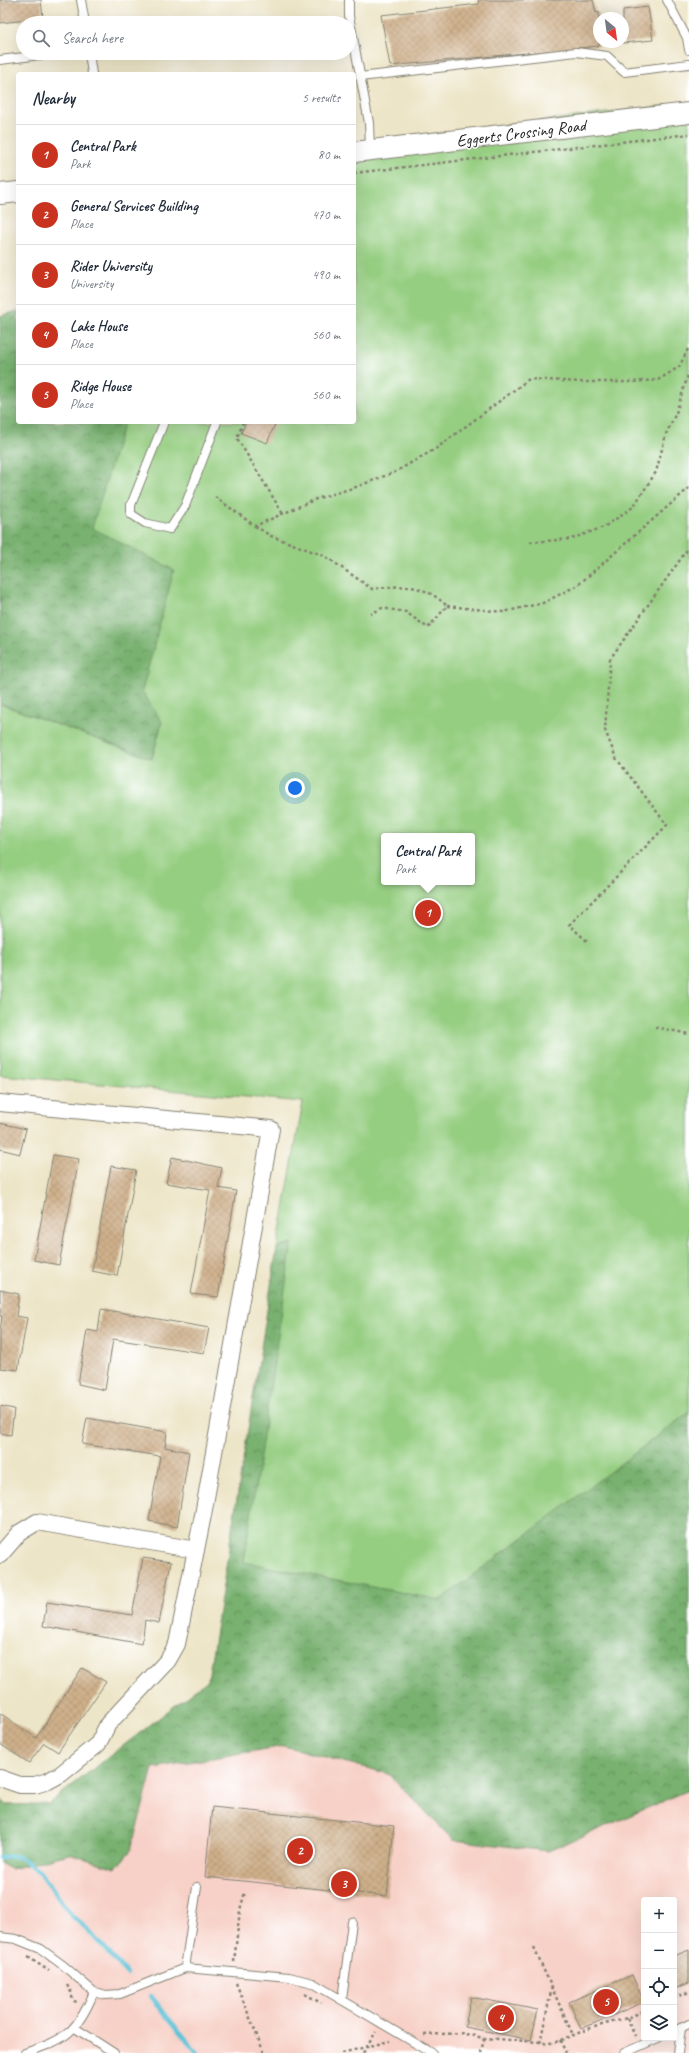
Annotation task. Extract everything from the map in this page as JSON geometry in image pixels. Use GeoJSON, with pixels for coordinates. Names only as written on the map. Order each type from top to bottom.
{"type":"FeatureCollection","features":[{"type":"Feature","properties":{"kind":"street","name":"Eggerts Crossing Road"},"geometry":{"type":"LineString","coordinates":[[362,151],[689,113]]}},
{"type":"Feature","properties":{"kind":"street"},"geometry":{"type":"LineString","coordinates":[[0,194],[16,192]]}},
{"type":"Feature","properties":{"kind":"street"},"geometry":{"type":"LineString","coordinates":[[0,1103],[271,1129],[196,1550],[177,1644],[168,1660],[108,1724],[98,1744],[62,1774],[48,1781],[35,1785],[20,1785],[0,1778]]}},
{"type":"Feature","properties":{"kind":"street"},"geometry":{"type":"LineString","coordinates":[[0,1555],[18,1533],[37,1522],[196,1550]]}},
{"type":"Feature","properties":{"kind":"lane"},"geometry":{"type":"LineString","coordinates":[[82,0],[84,16]]}},
{"type":"Feature","properties":{"kind":"lane"},"geometry":{"type":"LineString","coordinates":[[349,0],[349,16]]}},
{"type":"Feature","properties":{"kind":"lane"},"geometry":{"type":"LineString","coordinates":[[667,0],[687,38],[689,50]]}},
{"type":"Feature","properties":{"kind":"lane"},"geometry":{"type":"LineString","coordinates":[[360,77],[576,52],[607,56],[624,72],[689,64]]}},
{"type":"Feature","properties":{"kind":"lane"},"geometry":{"type":"LineString","coordinates":[[356,55],[369,124],[362,151]]}},
{"type":"Feature","properties":{"kind":"lane"},"geometry":{"type":"LineString","coordinates":[[0,60],[16,58]]}},
{"type":"Feature","properties":{"kind":"lane"},"geometry":{"type":"LineString","coordinates":[[90,60],[92,72]]}},
{"type":"Feature","properties":{"kind":"lane"},"geometry":{"type":"LineString","coordinates":[[163,424],[131,505],[130,514],[145,523],[170,529],[185,506],[216,424]]}},
{"type":"Feature","properties":{"kind":"lane"},"geometry":{"type":"LineString","coordinates":[[185,1968],[197,1887]]}},
{"type":"Feature","properties":{"kind":"lane"},"geometry":{"type":"LineString","coordinates":[[342,2000],[352,1922]]}},
{"type":"Feature","properties":{"kind":"lane"},"geometry":{"type":"LineString","coordinates":[[0,1937],[16,1939],[41,1950],[64,1966],[94,1992],[106,1995],[120,1994],[185,1968],[289,1977],[313,1983],[432,2053]]}},
{"type":"Feature","properties":{"kind":"lane"},"geometry":{"type":"LineString","coordinates":[[25,2053],[61,2038],[75,2028],[84,2016],[94,1992]]}},
{"type":"Feature","properties":{"kind":"lane"},"geometry":{"type":"LineString","coordinates":[[678,2053],[677,2029],[689,2024]]}},
{"type":"Feature","properties":{"kind":"lane"},"geometry":{"type":"LineString","coordinates":[[75,2028],[114,2053]]}},
{"type":"Feature","properties":{"kind":"lane"},"geometry":{"type":"LineString","coordinates":[[624,2053],[651,2041]]}},
{"type":"Feature","properties":{"kind":"path"},"geometry":{"type":"LineString","coordinates":[[356,173],[689,134]]}},
{"type":"Feature","properties":{"kind":"path"},"geometry":{"type":"LineString","coordinates":[[255,526],[316,499],[356,487],[395,472],[437,448],[529,379],[581,382],[629,382],[658,380],[679,367],[689,347]]}},
{"type":"Feature","properties":{"kind":"path"},"geometry":{"type":"LineString","coordinates":[[530,542],[571,539],[604,527],[633,507],[656,472],[666,434],[676,413],[689,372]]}},
{"type":"Feature","properties":{"kind":"path"},"geometry":{"type":"LineString","coordinates":[[242,424],[237,438],[283,514]]}},
{"type":"Feature","properties":{"kind":"path"},"geometry":{"type":"LineString","coordinates":[[216,497],[271,536],[325,556],[372,588],[403,585],[435,594],[448,606],[503,612],[543,603],[578,585],[689,488]]}},
{"type":"Feature","properties":{"kind":"path"},"geometry":{"type":"LineString","coordinates":[[587,941],[569,925],[667,825],[616,758],[605,730],[610,659],[689,547]]}},
{"type":"Feature","properties":{"kind":"path"},"geometry":{"type":"LineString","coordinates":[[371,614],[382,608],[406,612],[428,628],[448,606]]}},
{"type":"Feature","properties":{"kind":"path"},"geometry":{"type":"LineString","coordinates":[[655,1027],[689,1034]]}},
{"type":"Feature","properties":{"kind":"path"},"geometry":{"type":"LineString","coordinates":[[234,1962],[240,1910],[245,1892]]}},
{"type":"Feature","properties":{"kind":"path"},"geometry":{"type":"LineString","coordinates":[[534,1948],[573,2035]]}},
{"type":"Feature","properties":{"kind":"path"},"geometry":{"type":"LineString","coordinates":[[25,1956],[51,1972]]}},
{"type":"Feature","properties":{"kind":"path"},"geometry":{"type":"LineString","coordinates":[[61,1980],[71,1992],[73,2001],[89,2004]]}},
{"type":"Feature","properties":{"kind":"path"},"geometry":{"type":"LineString","coordinates":[[243,1981],[235,1980],[264,2053]]}},
{"type":"Feature","properties":{"kind":"path"},"geometry":{"type":"LineString","coordinates":[[540,2043],[552,1987]]}},
{"type":"Feature","properties":{"kind":"path"},"geometry":{"type":"LineString","coordinates":[[300,1992],[328,2006]]}},
{"type":"Feature","properties":{"kind":"path"},"geometry":{"type":"LineString","coordinates":[[677,1997],[689,1992]]}},
{"type":"Feature","properties":{"kind":"path"},"geometry":{"type":"LineString","coordinates":[[420,2035],[460,2034],[484,2038],[553,2043],[641,2012]]}},
{"type":"Feature","properties":{"kind":"path"},"geometry":{"type":"LineString","coordinates":[[627,2018],[639,2046]]}},
{"type":"Feature","properties":{"kind":"path"},"geometry":{"type":"LineString","coordinates":[[363,2053],[382,2023]]}},
{"type":"Feature","properties":{"kind":"path"},"geometry":{"type":"LineString","coordinates":[[368,2030],[380,2036]]}},
{"type":"Feature","properties":{"kind":"path"},"geometry":{"type":"LineString","coordinates":[[481,2053],[484,2038]]}},
{"type":"Feature","properties":{"kind":"path"},"geometry":{"type":"LineString","coordinates":[[342,2053],[390,2042],[385,2039]]}},
{"type":"Feature","properties":{"kind":"path"},"geometry":{"type":"LineString","coordinates":[[560,2040],[566,2053]]}},
{"type":"Feature","properties":{"kind":"shaded area"},"geometry":{"type":"Polygon","coordinates":[[[284,1746],[389,1774],[453,1840],[548,1851],[689,1790],[689,2053],[0,2053],[0,1863],[11,1869],[69,1854],[116,1868],[131,1850],[153,1768],[284,1746]]]}},
{"type":"Feature","properties":{"kind":"green space"},"geometry":{"type":"Polygon","coordinates":[[[689,103],[689,1412],[440,1600],[244,1562],[292,1243],[277,1248],[303,1102],[0,1075],[0,704],[152,759],[162,722],[142,691],[174,570],[92,528],[123,424],[356,424],[356,144],[689,103]]]}},
{"type":"Feature","properties":{"kind":"green space"},"geometry":{"type":"Polygon","coordinates":[[[16,312],[16,424],[140,424],[203,565],[152,759],[0,704],[0,316],[16,312]]]}},
{"type":"Feature","properties":{"kind":"green space"},"geometry":{"type":"Polygon","coordinates":[[[689,1053],[689,1790],[548,1851],[453,1840],[389,1774],[284,1746],[153,1768],[131,1850],[116,1868],[69,1854],[11,1869],[0,1863],[0,1798],[7,1805],[48,1804],[208,1680],[277,1248],[394,1204],[689,1053]]]}},
{"type":"Feature","properties":{"kind":"building"},"geometry":{"type":"Polygon","coordinates":[[[0,0],[41,0],[43,16],[16,16],[16,21],[0,23],[0,0]]]}},
{"type":"Feature","properties":{"kind":"building"},"geometry":{"type":"Polygon","coordinates":[[[478,0],[593,0],[596,12],[593,12],[593,47],[390,66],[381,15],[479,4],[478,0]]]}},
{"type":"Feature","properties":{"kind":"building"},"geometry":{"type":"Polygon","coordinates":[[[648,7],[653,40],[629,42],[629,12],[623,12],[623,10],[648,7]]]}},
{"type":"Feature","properties":{"kind":"building"},"geometry":{"type":"Polygon","coordinates":[[[245,424],[275,424],[267,443],[241,433],[245,424]]]}},
{"type":"Feature","properties":{"kind":"building"},"geometry":{"type":"Polygon","coordinates":[[[0,1123],[26,1129],[20,1154],[0,1149],[0,1123]]]}},
{"type":"Feature","properties":{"kind":"building"},"geometry":{"type":"Polygon","coordinates":[[[53,1155],[79,1159],[59,1265],[34,1260],[53,1155]]]}},
{"type":"Feature","properties":{"kind":"building"},"geometry":{"type":"Polygon","coordinates":[[[172,1157],[222,1168],[218,1188],[236,1191],[218,1297],[191,1294],[210,1190],[166,1183],[172,1157]]]}},
{"type":"Feature","properties":{"kind":"building"},"geometry":{"type":"Polygon","coordinates":[[[111,1166],[136,1170],[117,1276],[92,1271],[111,1166]]]}},
{"type":"Feature","properties":{"kind":"building"},"geometry":{"type":"Polygon","coordinates":[[[0,1290],[19,1294],[16,1316],[27,1318],[18,1370],[0,1368],[0,1331],[2,1316],[0,1316],[0,1290]]]}},
{"type":"Feature","properties":{"kind":"building"},"geometry":{"type":"Polygon","coordinates":[[[101,1309],[209,1328],[204,1353],[113,1339],[105,1390],[78,1384],[87,1330],[98,1332],[101,1309]]]}},
{"type":"Feature","properties":{"kind":"building"},"geometry":{"type":"Polygon","coordinates":[[[0,1406],[14,1409],[11,1435],[0,1433],[0,1406]]]}},
{"type":"Feature","properties":{"kind":"building"},"geometry":{"type":"Polygon","coordinates":[[[87,1418],[167,1432],[165,1447],[189,1452],[177,1527],[149,1521],[160,1456],[82,1444],[87,1418]]]}},
{"type":"Feature","properties":{"kind":"building"},"geometry":{"type":"Polygon","coordinates":[[[143,1558],[171,1562],[159,1623],[145,1620],[142,1644],[43,1626],[47,1602],[132,1615],[143,1558]]]}},
{"type":"Feature","properties":{"kind":"building"},"geometry":{"type":"Polygon","coordinates":[[[82,1668],[106,1682],[58,1752],[44,1743],[29,1763],[0,1744],[0,1713],[36,1738],[82,1668]]]}},
{"type":"Feature","properties":{"kind":"building"},"geometry":{"type":"Polygon","coordinates":[[[212,1807],[394,1826],[387,1896],[205,1877],[212,1807]]]}},
{"type":"Feature","properties":{"kind":"building"},"geometry":{"type":"Polygon","coordinates":[[[689,1950],[689,1983],[677,1988],[677,1969],[677,1955],[689,1950]]]}},
{"type":"Feature","properties":{"kind":"building"},"geometry":{"type":"Polygon","coordinates":[[[632,1975],[641,1995],[641,2003],[581,2029],[569,2002],[632,1975]]]}},
{"type":"Feature","properties":{"kind":"building"},"geometry":{"type":"Polygon","coordinates":[[[471,1997],[538,2010],[531,2040],[465,2027],[471,1997]]]}},
{"type":"Feature","properties":{"kind":"waterway"},"geometry":{"type":"LineString","coordinates":[[0,1857],[18,1856],[39,1871],[73,1917],[86,1928],[127,1974]]}},
{"type":"Feature","properties":{"kind":"waterway"},"geometry":{"type":"LineString","coordinates":[[151,1996],[198,2053]]}},
{"type":"Feature","properties":{"kind":"place","name":"Central Park"},"geometry":{"type":"Point","coordinates":[428,913]}},
{"type":"Feature","properties":{"kind":"place","name":"General Services Building"},"geometry":{"type":"Point","coordinates":[300,1851]}},
{"type":"Feature","properties":{"kind":"place","name":"Rider University"},"geometry":{"type":"Point","coordinates":[344,1884]}},
{"type":"Feature","properties":{"kind":"place","name":"Ridge House"},"geometry":{"type":"Point","coordinates":[606,2002]}},
{"type":"Feature","properties":{"kind":"place","name":"Lake House"},"geometry":{"type":"Point","coordinates":[501,2018]}}]}
